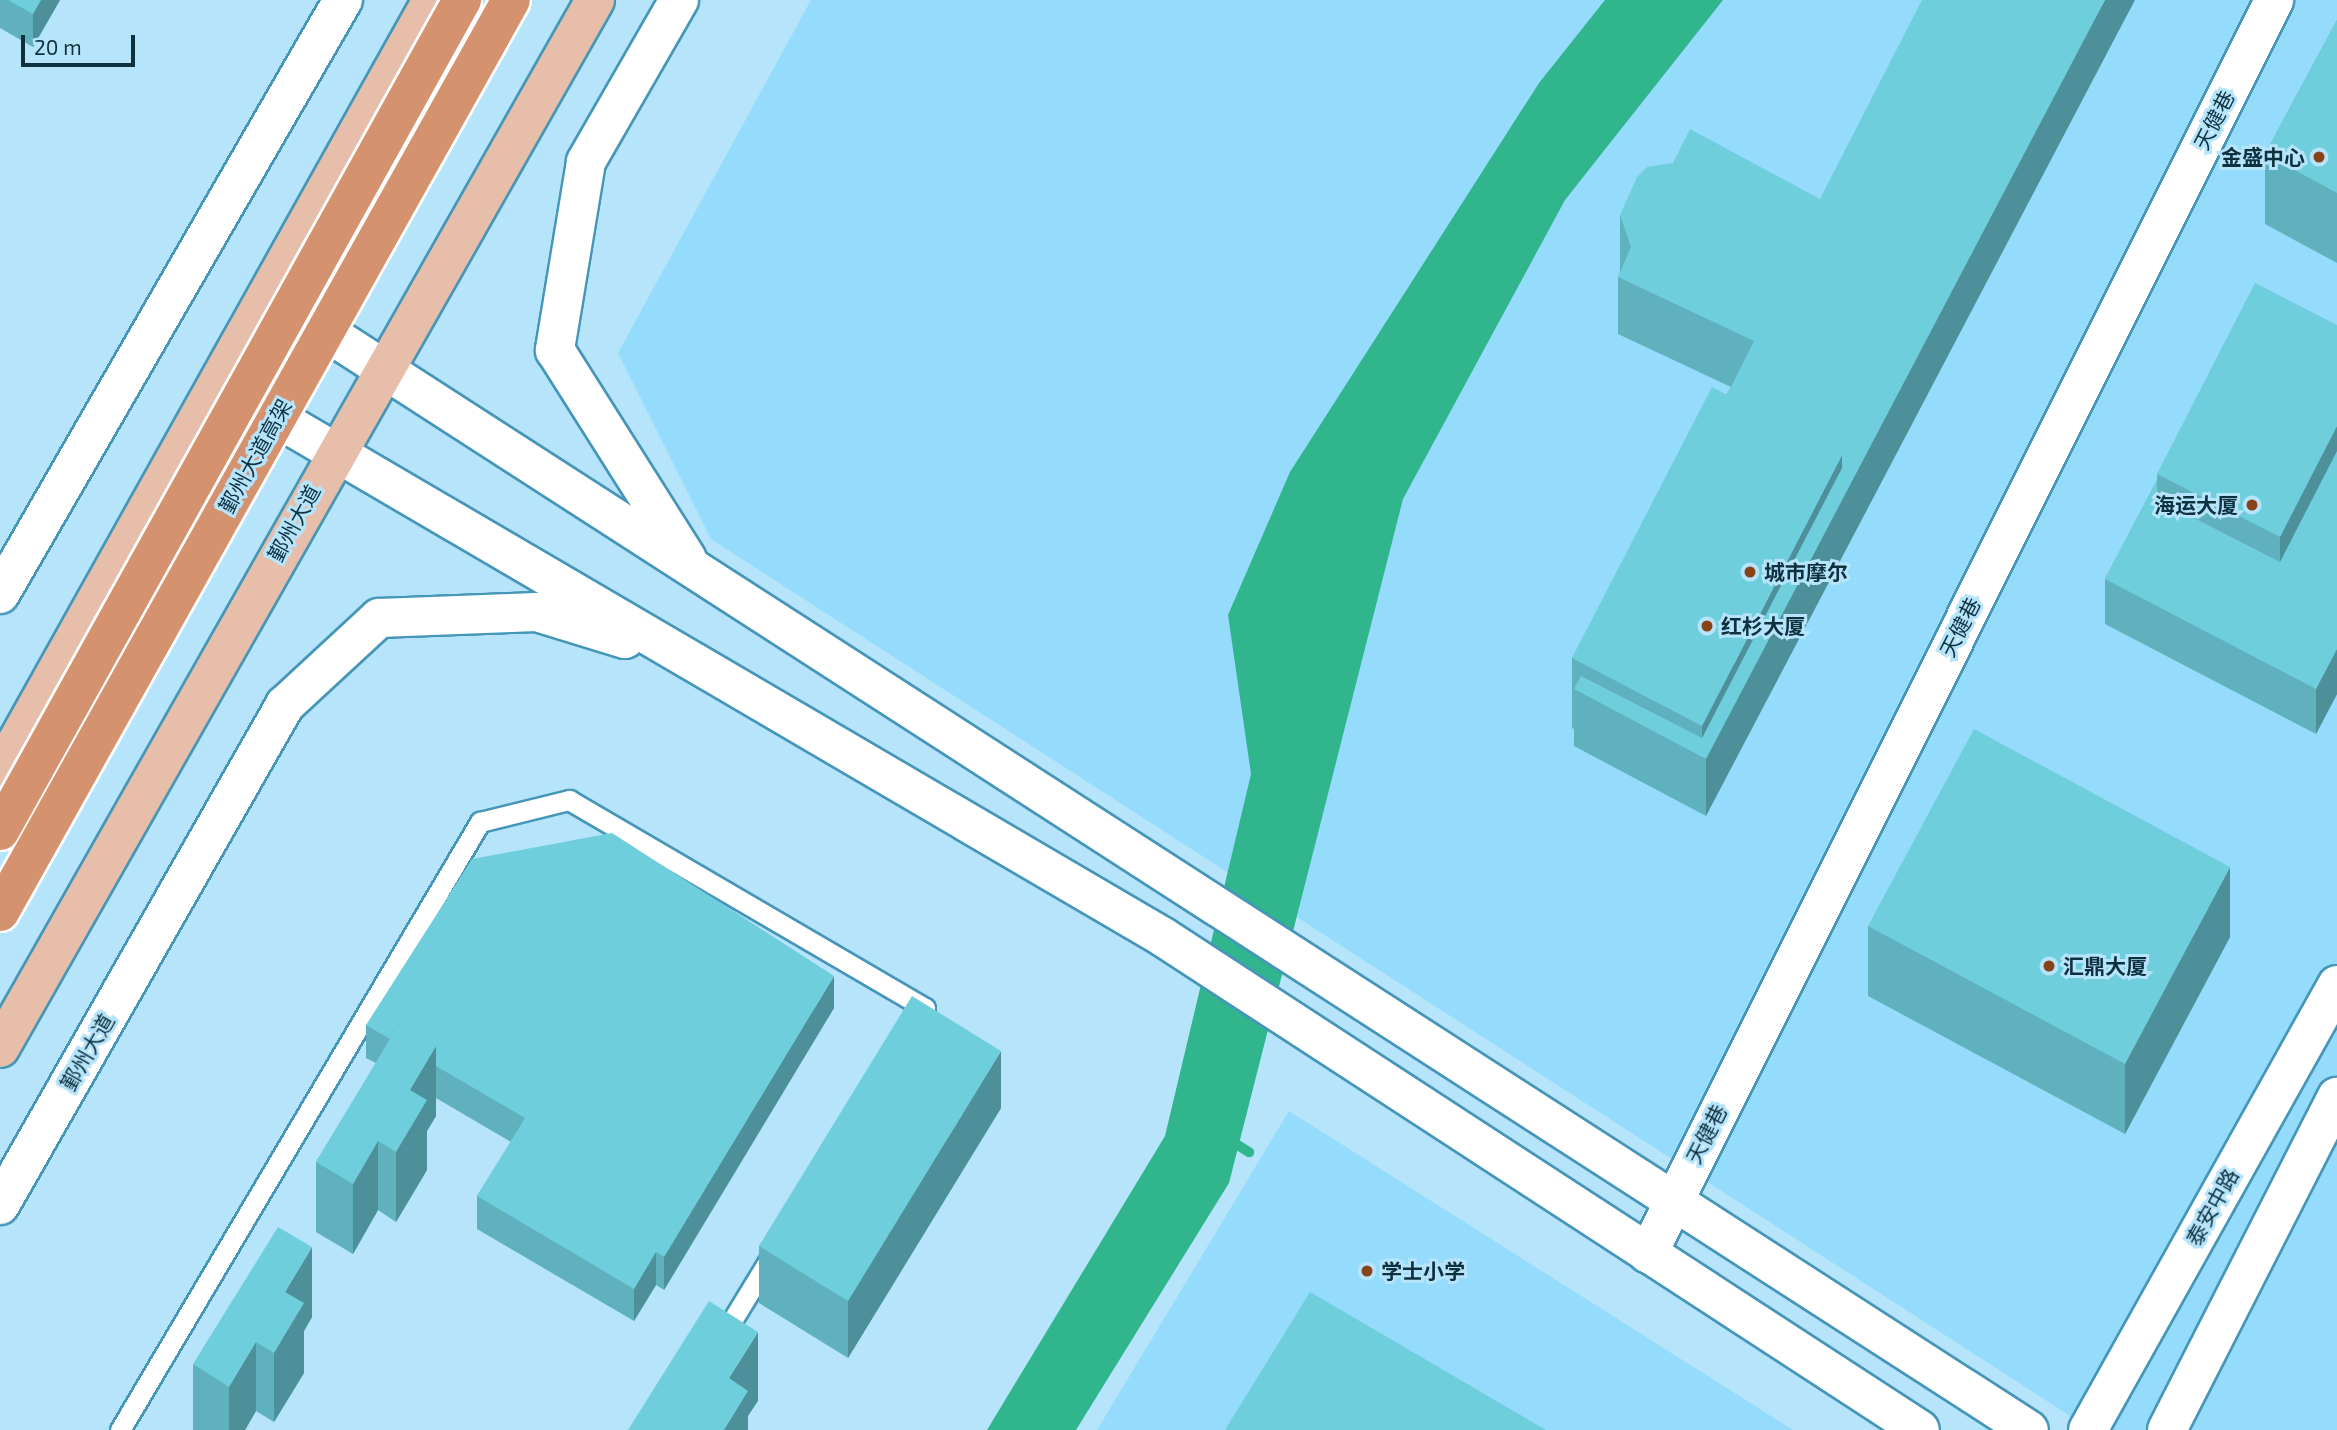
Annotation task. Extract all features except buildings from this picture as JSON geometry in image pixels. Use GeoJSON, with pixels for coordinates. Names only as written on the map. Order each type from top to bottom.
{"type":"FeatureCollection","features":[{"type":"Feature","properties":{"kind":"highway","name":"鄞州大道高架"},"geometry":{"type":"LineString","coordinates":[[0,831],[462,0]]}},
{"type":"Feature","properties":{"kind":"highway","name":"鄞州大道高架"},"geometry":{"type":"LineString","coordinates":[[0,912],[511,0]]}},
{"type":"Feature","properties":{"kind":"main road"},"geometry":{"type":"LineString","coordinates":[[0,594],[343,0]]}},
{"type":"Feature","properties":{"kind":"main road"},"geometry":{"type":"LineString","coordinates":[[0,772],[432,0]]}},
{"type":"Feature","properties":{"kind":"main road","name":"鄞州大道"},"geometry":{"type":"LineString","coordinates":[[0,1048],[334,452],[594,0]]}},
{"type":"Feature","properties":{"kind":"main road"},"geometry":{"type":"LineString","coordinates":[[679,0],[586,162],[555,351],[694,569]]}},
{"type":"Feature","properties":{"kind":"main road","name":"天健巷"},"geometry":{"type":"LineString","coordinates":[[1648,1254],[2274,0]]}},
{"type":"Feature","properties":{"kind":"main road"},"geometry":{"type":"LineString","coordinates":[[269,295],[2029,1430]]}},
{"type":"Feature","properties":{"kind":"main road"},"geometry":{"type":"LineString","coordinates":[[219,384],[1163,937],[1302,1031],[1920,1430]]}},
{"type":"Feature","properties":{"kind":"main road","name":"鄞州大道"},"geometry":{"type":"LineString","coordinates":[[0,1205],[285,705],[379,618],[537,612],[691,660]]}},
{"type":"Feature","properties":{"kind":"main road","name":"泰安中路"},"geometry":{"type":"LineString","coordinates":[[2088,1430],[2337,985]]}},
{"type":"Feature","properties":{"kind":"main road"},"geometry":{"type":"LineString","coordinates":[[2166,1430],[2337,1097]]}},
{"type":"Feature","properties":{"kind":"lane"},"geometry":{"type":"LineString","coordinates":[[120,1430],[480,822],[569,800],[925,1008],[910,1032]]}},
{"type":"Feature","properties":{"kind":"lane"},"geometry":{"type":"LineString","coordinates":[[707,1360],[787,1231]]}},
{"type":"Feature","properties":{"kind":"shaded area"},"geometry":{"type":"Polygon","coordinates":[[[811,0],[2337,0],[2337,1430],[2092,1430],[711,539],[618,353],[811,0]]]}},
{"type":"Feature","properties":{"kind":"shaded area"},"geometry":{"type":"Polygon","coordinates":[[[1605,0],[1723,0],[1565,200],[1403,499],[1229,1183],[1076,1430],[987,1430],[1165,1136],[1251,774],[1228,615],[1290,472],[1539,83],[1605,0]]]}},
{"type":"Feature","properties":{"kind":"shaded area","name":"学士小学"},"geometry":{"type":"Polygon","coordinates":[[[1289,1111],[1793,1430],[1097,1430],[1289,1111]]]}},
{"type":"Feature","properties":{"kind":"waterway"},"geometry":{"type":"LineString","coordinates":[[1228,1139],[1249,1152]]}},
{"type":"Feature","properties":{"kind":"place","name":"金盛中心"},"geometry":{"type":"Point","coordinates":[2319,157]}},
{"type":"Feature","properties":{"kind":"place","name":"海运大厦"},"geometry":{"type":"Point","coordinates":[2252,505]}},
{"type":"Feature","properties":{"kind":"place","name":"城市摩尔"},"geometry":{"type":"Point","coordinates":[1750,572]}},
{"type":"Feature","properties":{"kind":"place","name":"红杉大厦"},"geometry":{"type":"Point","coordinates":[1707,626]}},
{"type":"Feature","properties":{"kind":"place","name":"汇鼎大厦"},"geometry":{"type":"Point","coordinates":[2049,966]}},
{"type":"Feature","properties":{"kind":"place","name":"学士小学"},"geometry":{"type":"Point","coordinates":[1367,1271]}}]}
